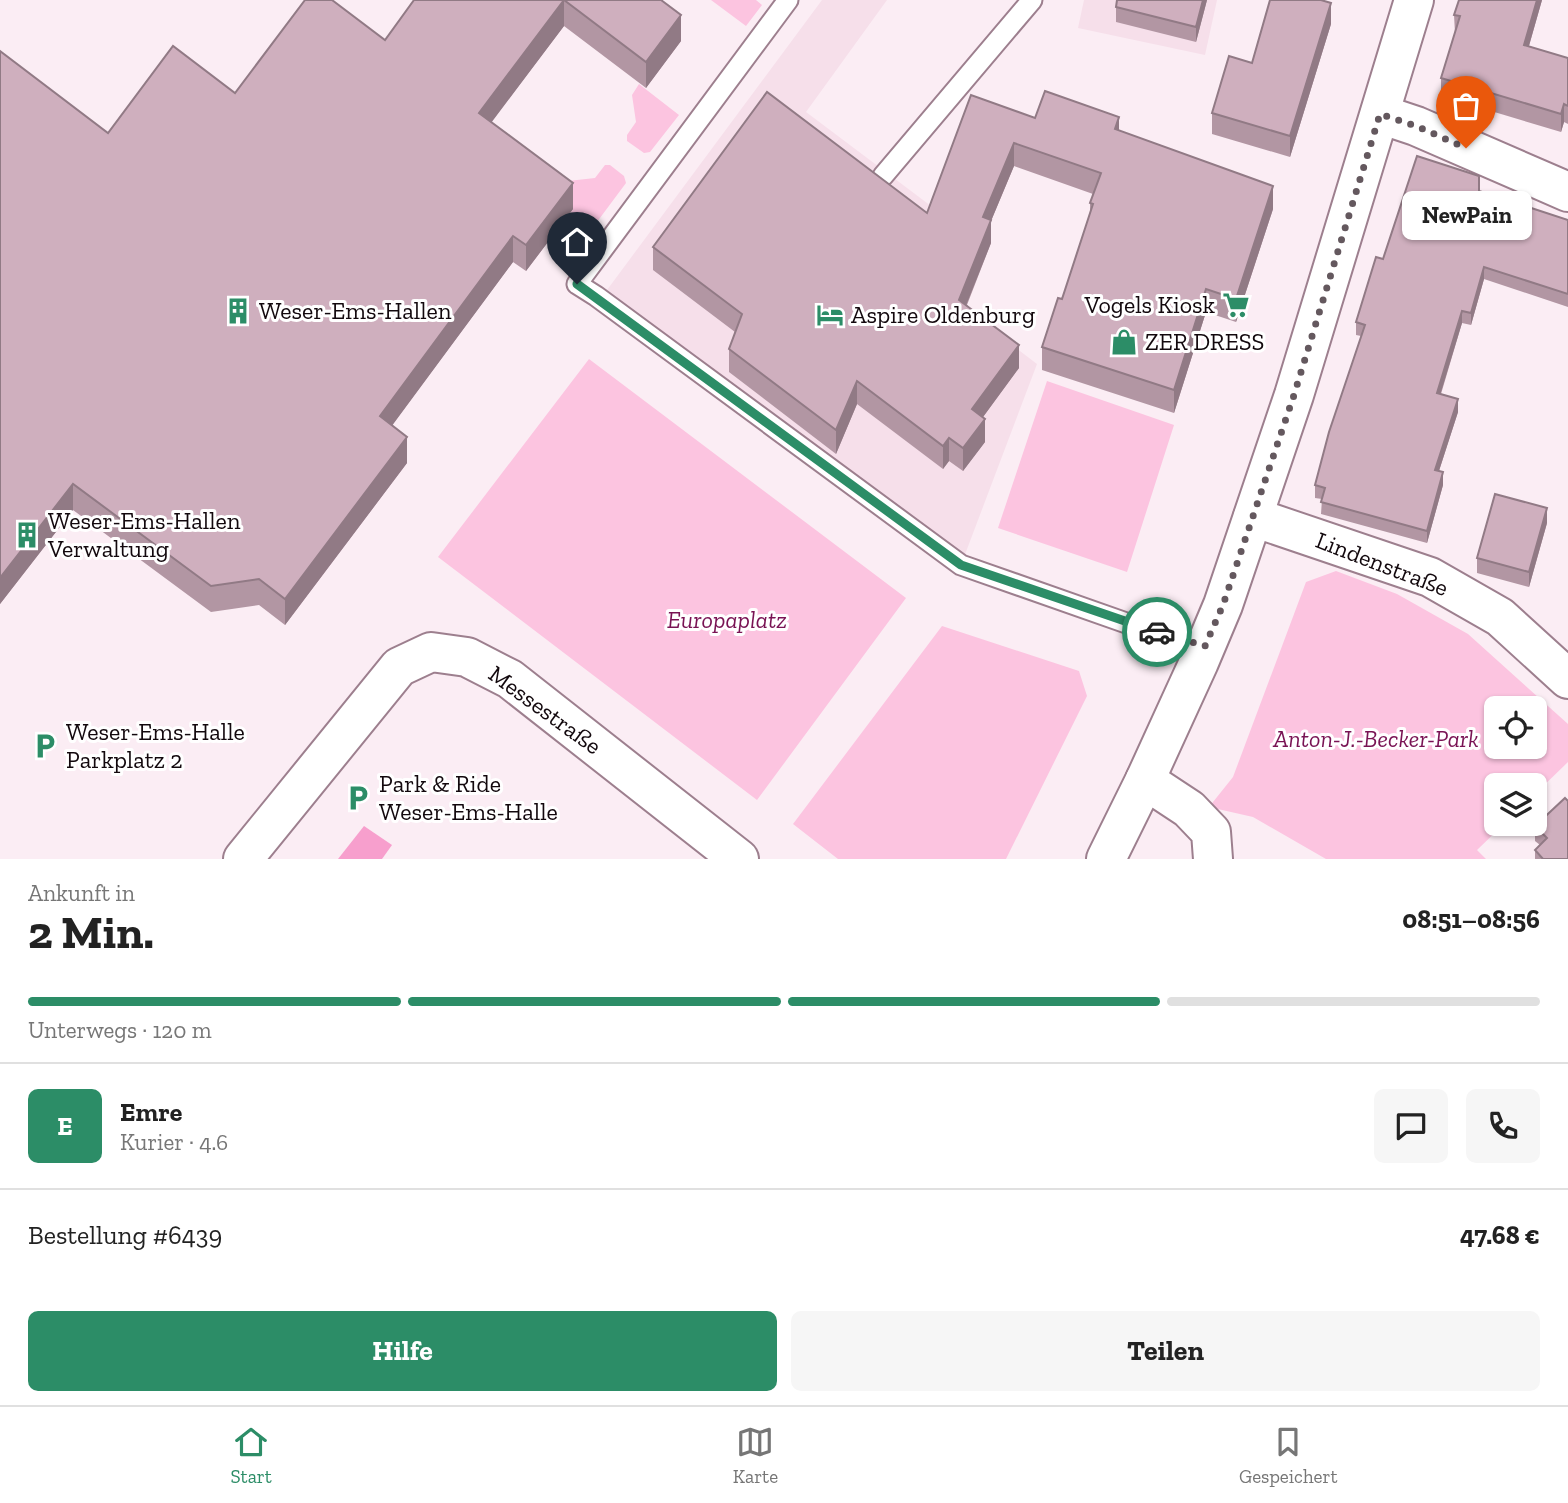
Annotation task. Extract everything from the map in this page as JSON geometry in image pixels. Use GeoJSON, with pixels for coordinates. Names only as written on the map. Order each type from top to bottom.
{"type":"FeatureCollection","features":[{"type":"Feature","properties":{"kind":"street"},"geometry":{"type":"LineString","coordinates":[[1106,859],[1145,780],[1223,605],[1294,395],[1414,0]]}},
{"type":"Feature","properties":{"kind":"street"},"geometry":{"type":"LineString","coordinates":[[1380,114],[1416,126],[1568,192]]}},
{"type":"Feature","properties":{"kind":"street","name":"Lindenstraße"},"geometry":{"type":"LineString","coordinates":[[1253,517],[1430,577],[1500,617],[1568,679]]}},
{"type":"Feature","properties":{"kind":"street","name":"Messestraße"},"geometry":{"type":"LineString","coordinates":[[243,859],[399,667],[431,652],[467,657],[510,679],[739,859]]}},
{"type":"Feature","properties":{"kind":"street"},"geometry":{"type":"LineString","coordinates":[[1145,780],[1189,809],[1211,832],[1213,859]]}},
{"type":"Feature","properties":{"kind":"lane"},"geometry":{"type":"LineString","coordinates":[[788,0],[577,284],[961,565],[1132,625],[1205,646]]}},
{"type":"Feature","properties":{"kind":"lane"},"geometry":{"type":"LineString","coordinates":[[883,176],[1032,0]]}},
{"type":"Feature","properties":{"kind":"shaded area","name":"Aspire Oldenburg"},"geometry":{"type":"Polygon","coordinates":[[[822,0],[887,0],[806,112],[931,206],[925,279],[1037,364],[961,565],[607,290],[822,0]]]}},
{"type":"Feature","properties":{"kind":"shaded area"},"geometry":{"type":"Polygon","coordinates":[[[1084,0],[1217,0],[1205,55],[1078,28],[1084,0]]]}},
{"type":"Feature","properties":{"kind":"shaded area"},"geometry":{"type":"Polygon","coordinates":[[[364,826],[392,845],[382,859],[338,859],[364,826]]]}},
{"type":"Feature","properties":{"kind":"green space"},"geometry":{"type":"Polygon","coordinates":[[[711,0],[756,0],[762,5],[746,26],[711,0]]]}},
{"type":"Feature","properties":{"kind":"green space"},"geometry":{"type":"Polygon","coordinates":[[[639,84],[679,115],[650,152],[644,153],[627,141],[627,135],[636,122],[632,95],[639,84]]]}},
{"type":"Feature","properties":{"kind":"green space"},"geometry":{"type":"Polygon","coordinates":[[[605,165],[610,165],[624,176],[626,183],[591,230],[569,215],[573,209],[568,181],[595,178],[605,165]]]}},
{"type":"Feature","properties":{"kind":"green space","name":"Europaplatz"},"geometry":{"type":"Polygon","coordinates":[[[589,359],[906,598],[757,800],[438,557],[589,359]]]}},
{"type":"Feature","properties":{"kind":"green space"},"geometry":{"type":"Polygon","coordinates":[[[1047,381],[1174,425],[1127,572],[998,528],[1047,381]]]}},
{"type":"Feature","properties":{"kind":"green space","name":"Anton-J.-Becker-Park"},"geometry":{"type":"Polygon","coordinates":[[[1336,571],[1397,594],[1468,634],[1537,696],[1484,696],[1484,759],[1547,759],[1547,705],[1568,724],[1568,762],[1547,782],[1547,773],[1484,773],[1484,836],[1492,836],[1477,850],[1486,859],[1326,859],[1253,817],[1209,807],[1233,777],[1306,582],[1336,571]]]}},
{"type":"Feature","properties":{"kind":"green space"},"geometry":{"type":"Polygon","coordinates":[[[942,626],[1079,671],[1087,696],[1006,859],[838,859],[793,824],[942,626]]]}},
{"type":"Feature","properties":{"kind":"building","name":"Weser-Ems-Hallen"},"geometry":{"type":"Polygon","coordinates":[[[305,0],[332,0],[385,40],[414,0],[564,0],[479,113],[573,183],[526,245],[513,236],[380,416],[407,437],[285,599],[259,579],[211,586],[73,484],[0,578],[0,51],[108,133],[173,46],[235,93],[305,0]]]}},
{"type":"Feature","properties":{"kind":"building"},"geometry":{"type":"Polygon","coordinates":[[[564,0],[661,0],[681,15],[646,62],[564,0]]]}},
{"type":"Feature","properties":{"kind":"building"},"geometry":{"type":"Polygon","coordinates":[[[1117,0],[1203,0],[1196,27],[1116,7],[1117,0]]]}},
{"type":"Feature","properties":{"kind":"building"},"geometry":{"type":"Polygon","coordinates":[[[1270,0],[1321,0],[1331,3],[1290,136],[1212,113],[1229,56],[1252,63],[1270,0]]]}},
{"type":"Feature","properties":{"kind":"building"},"geometry":{"type":"Polygon","coordinates":[[[1459,0],[1537,0],[1524,45],[1568,58],[1568,106],[1564,104],[1561,114],[1441,78],[1460,16],[1454,15],[1459,0]]]}},
{"type":"Feature","properties":{"kind":"building"},"geometry":{"type":"Polygon","coordinates":[[[1045,91],[1119,117],[1115,129],[1273,186],[1236,299],[1206,289],[1174,390],[1042,347],[1058,298],[1062,299],[1101,173],[1014,143],[983,217],[991,220],[959,300],[1019,345],[972,409],[985,419],[963,448],[949,438],[943,446],[857,381],[836,430],[729,349],[742,314],[653,247],[767,92],[927,213],[971,95],[1035,118],[1045,91]]]}},
{"type":"Feature","properties":{"kind":"building"},"geometry":{"type":"Polygon","coordinates":[[[1417,156],[1479,176],[1479,191],[1568,220],[1568,294],[1484,267],[1471,313],[1462,311],[1437,393],[1458,399],[1435,470],[1443,472],[1427,531],[1321,502],[1325,488],[1315,485],[1329,432],[1365,325],[1356,322],[1376,257],[1383,259],[1417,156]]]}},
{"type":"Feature","properties":{"kind":"building"},"geometry":{"type":"Polygon","coordinates":[[[1495,494],[1547,508],[1529,572],[1477,558],[1495,494]]]}},
{"type":"Feature","properties":{"kind":"building"},"geometry":{"type":"Polygon","coordinates":[[[1565,798],[1568,801],[1568,859],[1543,859],[1535,850],[1547,838],[1547,815],[1565,798]]]}},
{"type":"Feature","properties":{"kind":"way so far"},"geometry":{"type":"LineString","coordinates":[[1157,632],[1205,646],[1223,605],[1294,395],[1380,114],[1466,148]]}},
{"type":"Feature","properties":{"kind":"place","name":"NewPain"},"geometry":{"type":"Point","coordinates":[1466,148]}},
{"type":"Feature","properties":{"kind":"place","name":"Vogels Kiosk"},"geometry":{"type":"Point","coordinates":[1236,305]}},
{"type":"Feature","properties":{"kind":"place","name":"Weser-Ems-Hallen"},"geometry":{"type":"Point","coordinates":[238,311]}},
{"type":"Feature","properties":{"kind":"place","name":"Aspire Oldenburg"},"geometry":{"type":"Point","coordinates":[830,315]}},
{"type":"Feature","properties":{"kind":"place","name":"ZER DRESS"},"geometry":{"type":"Point","coordinates":[1124,342]}},
{"type":"Feature","properties":{"kind":"place","name":"Weser-Ems-Hallen Verwaltung"},"geometry":{"type":"Point","coordinates":[27,535]}},
{"type":"Feature","properties":{"kind":"place","name":"Weser-Ems-Halle Parkplatz 2"},"geometry":{"type":"Point","coordinates":[45,746]}},
{"type":"Feature","properties":{"kind":"place","name":"Park & Ride Weser-Ems-Halle"},"geometry":{"type":"Point","coordinates":[358,798]}},
{"type":"Feature","properties":{"kind":"route"},"geometry":{"type":"LineString","coordinates":[[577,284],[961,565],[1157,632]]}}]}
